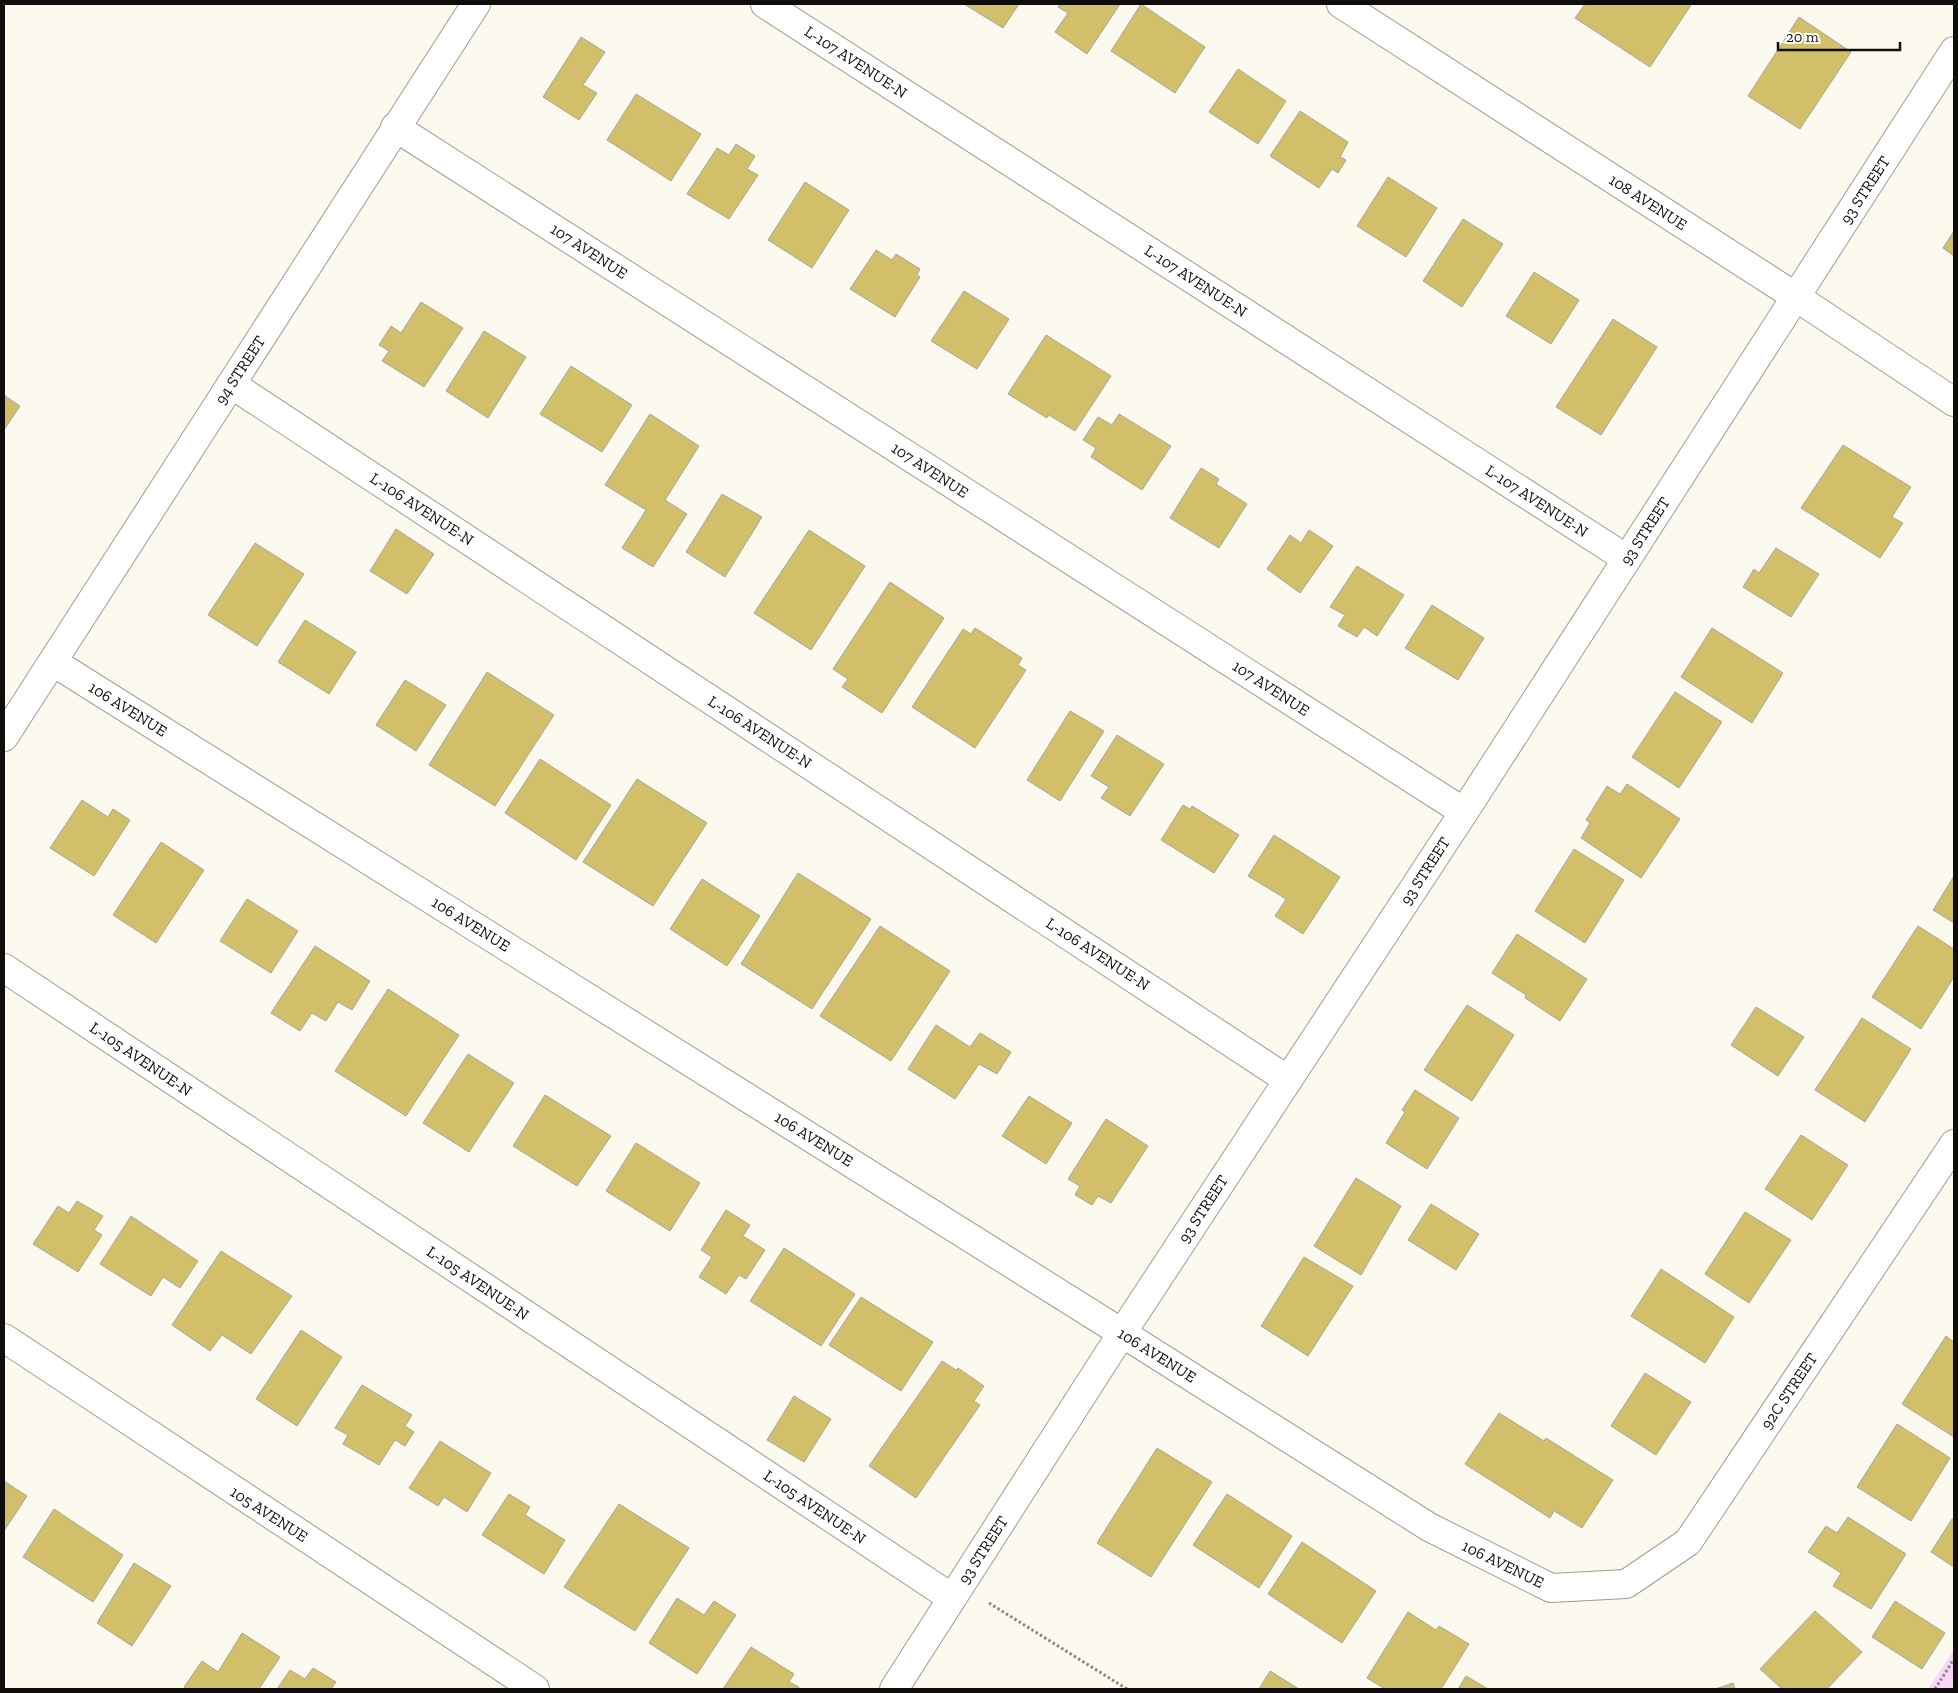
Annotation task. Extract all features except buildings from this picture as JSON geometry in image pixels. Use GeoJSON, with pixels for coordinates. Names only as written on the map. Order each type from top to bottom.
{"type":"FeatureCollection","features":[{"type":"Feature","properties":{"kind":"street","name":"94 STREET"},"geometry":{"type":"LineString","coordinates":[[4,737],[476,4]]}},
{"type":"Feature","properties":{"kind":"street","name":"L-107 AVENUE-N"},"geometry":{"type":"LineString","coordinates":[[765,4],[1627,559]]}},
{"type":"Feature","properties":{"kind":"street","name":"108 AVENUE"},"geometry":{"type":"LineString","coordinates":[[1341,4],[1796,297],[1954,402]]}},
{"type":"Feature","properties":{"kind":"street","name":"93 STREET"},"geometry":{"type":"LineString","coordinates":[[894,1689],[1122,1332],[1464,812],[1954,51]]}},
{"type":"Feature","properties":{"kind":"street","name":"107 AVENUE"},"geometry":{"type":"LineString","coordinates":[[396,127],[1464,812]]}},
{"type":"Feature","properties":{"kind":"street","name":"L-106 AVENUE-N"},"geometry":{"type":"LineString","coordinates":[[231,384],[1288,1080]]}},
{"type":"Feature","properties":{"kind":"street","name":"106 AVENUE"},"geometry":{"type":"LineString","coordinates":[[53,662],[1122,1332],[1429,1528],[1551,1588],[1586,1586]]}},
{"type":"Feature","properties":{"kind":"street","name":"L-105 AVENUE-N"},"geometry":{"type":"LineString","coordinates":[[4,968],[956,1592]]}},
{"type":"Feature","properties":{"kind":"street","name":"92C STREET"},"geometry":{"type":"LineString","coordinates":[[1586,1586],[1626,1584],[1688,1542],[1951,1155]]}},
{"type":"Feature","properties":{"kind":"street","name":"105 AVENUE"},"geometry":{"type":"LineString","coordinates":[[4,1338],[535,1689]]}},
{"type":"Feature","properties":{"kind":"path"},"geometry":{"type":"LineString","coordinates":[[956,1592],[1127,1689]]}},
{"type":"Feature","properties":{"kind":"path"},"geometry":{"type":"LineString","coordinates":[[1935,1689],[1954,1659]]}},
{"type":"Feature","properties":{"kind":"shaded area"},"geometry":{"type":"Polygon","coordinates":[[[1954,1649],[1954,1689],[1928,1689],[1954,1649]]]}}]}
